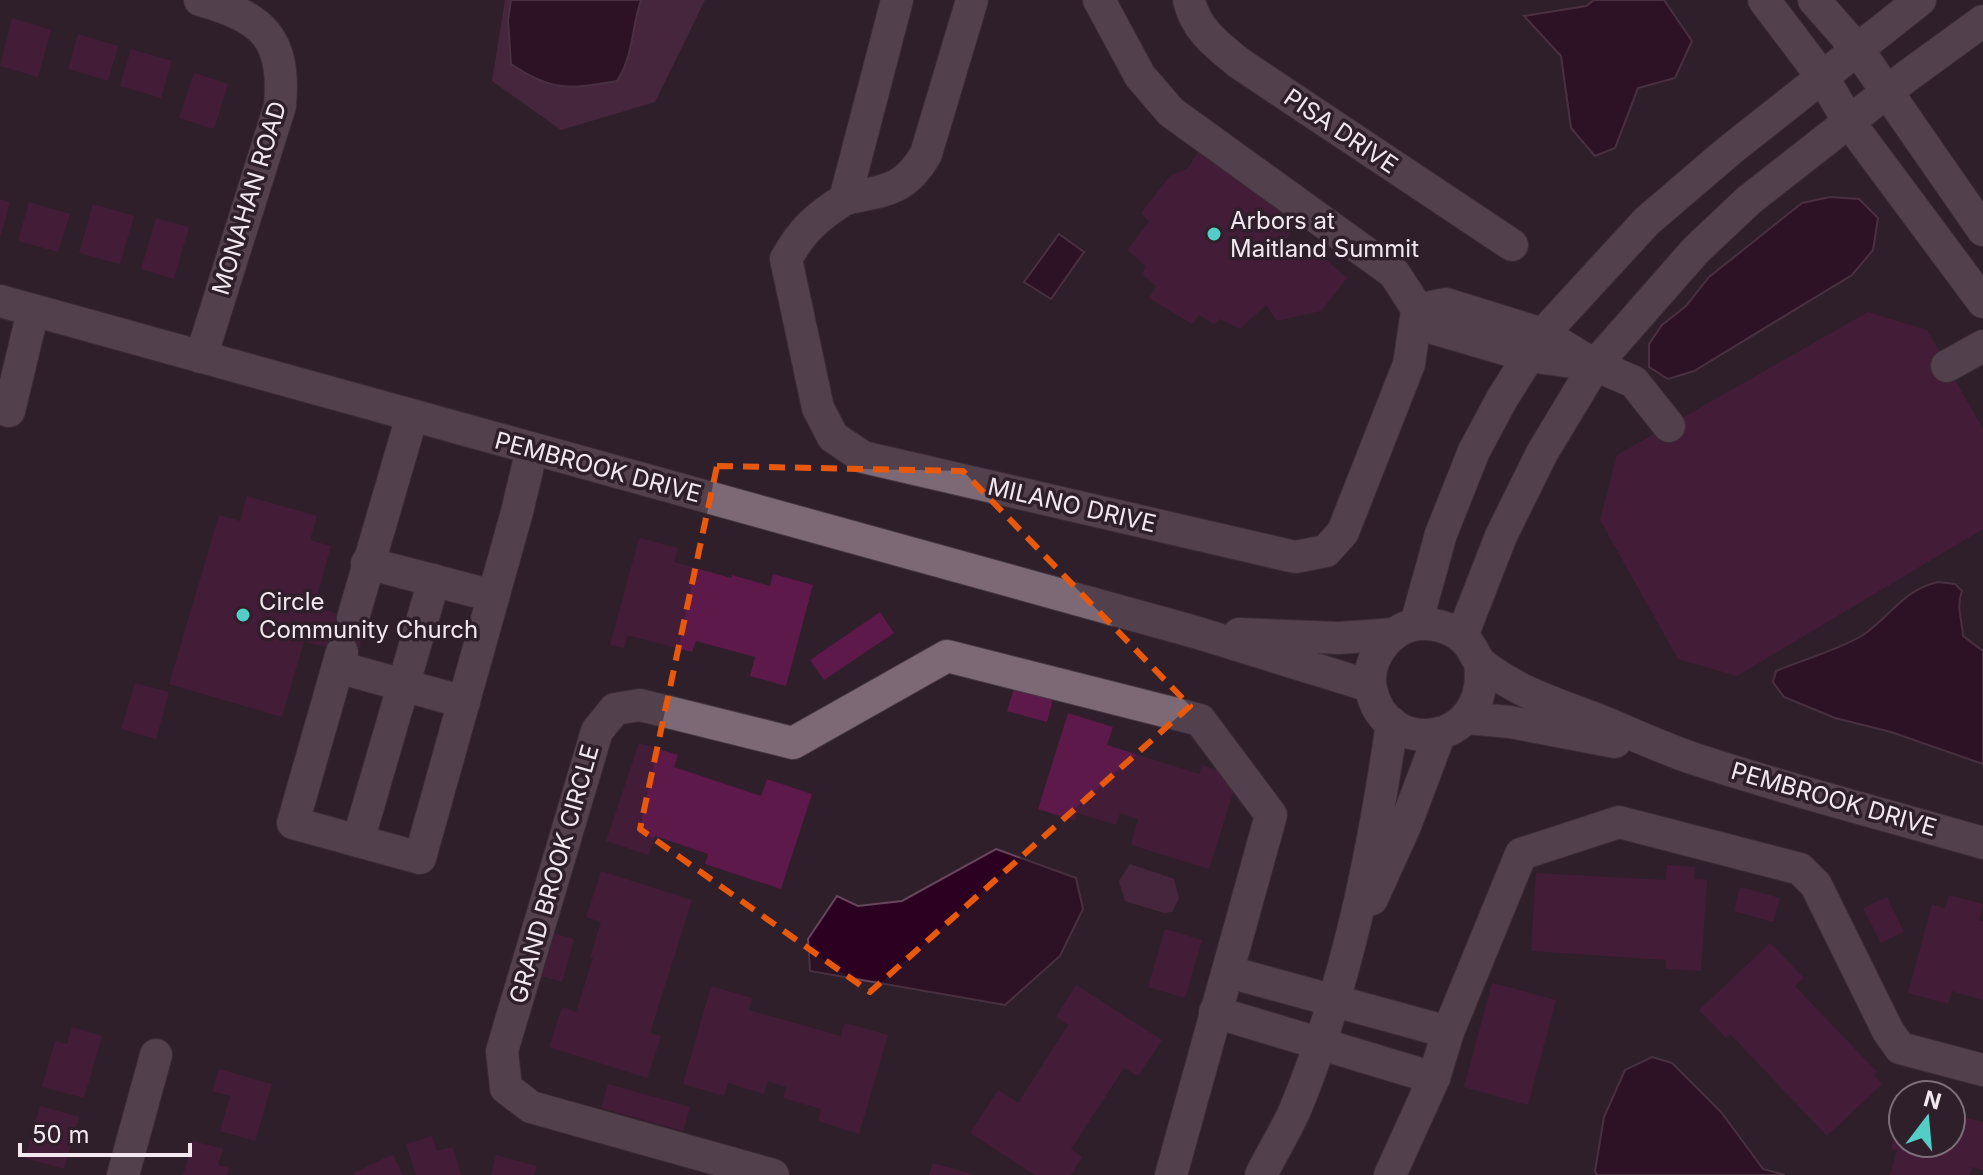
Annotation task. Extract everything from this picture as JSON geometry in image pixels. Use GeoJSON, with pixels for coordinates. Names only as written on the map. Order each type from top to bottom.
{"type":"FeatureCollection","features":[{"type":"Feature","properties":{"kind":"street","name":"MONAHAN ROAD"},"geometry":{"type":"LineString","coordinates":[[200,0],[234,9],[259,25],[276,48],[283,77],[280,106],[201,357]]}},
{"type":"Feature","properties":{"kind":"street"},"geometry":{"type":"LineString","coordinates":[[845,199],[897,0]]}},
{"type":"Feature","properties":{"kind":"street","name":"MILANO DRIVE"},"geometry":{"type":"LineString","coordinates":[[972,0],[926,154],[914,174],[896,187],[845,199],[819,216],[798,236],[786,259],[818,408],[833,437],[863,457],[1295,557],[1326,551],[1343,532],[1409,364],[1417,310]]}},
{"type":"Feature","properties":{"kind":"street"},"geometry":{"type":"LineString","coordinates":[[1099,0],[1140,76],[1171,112],[1394,273],[1429,327],[1461,322],[1595,365],[1634,382],[1669,426]]}},
{"type":"Feature","properties":{"kind":"street","name":"PISA DRIVE"},"geometry":{"type":"LineString","coordinates":[[1189,0],[1192,17],[1215,44],[1239,63],[1512,245]]}},
{"type":"Feature","properties":{"kind":"street"},"geometry":{"type":"LineString","coordinates":[[1764,0],[1823,78],[1849,122],[1983,302]]}},
{"type":"Feature","properties":{"kind":"street"},"geometry":{"type":"LineString","coordinates":[[1814,0],[1858,50],[1983,230]]}},
{"type":"Feature","properties":{"kind":"street"},"geometry":{"type":"LineString","coordinates":[[1453,725],[1428,735],[1409,732],[1392,723],[1376,705],[1370,686],[1371,667],[1379,649],[1405,629],[1474,451],[1536,345],[1647,221],[1730,150],[1920,0]]}},
{"type":"Feature","properties":{"kind":"street"},"geometry":{"type":"LineString","coordinates":[[1462,636],[1501,536],[1542,453],[1595,365],[1706,240],[1749,200],[1983,21]]}},
{"type":"Feature","properties":{"kind":"street","name":"PEMBROOK DRIVE"},"geometry":{"type":"LineString","coordinates":[[0,301],[1195,632],[1370,686]]}},
{"type":"Feature","properties":{"kind":"street"},"geometry":{"type":"LineString","coordinates":[[0,408],[9,411],[33,311]]}},
{"type":"Feature","properties":{"kind":"street"},"geometry":{"type":"LineString","coordinates":[[1947,366],[1983,346]]}},
{"type":"Feature","properties":{"kind":"street"},"geometry":{"type":"LineString","coordinates":[[353,618],[412,416]]}},
{"type":"Feature","properties":{"kind":"street"},"geometry":{"type":"LineString","coordinates":[[464,702],[403,685],[340,660],[293,823],[420,858],[464,702],[532,449]]}},
{"type":"Feature","properties":{"kind":"street"},"geometry":{"type":"LineString","coordinates":[[367,563],[493,596]]}},
{"type":"Feature","properties":{"kind":"street"},"geometry":{"type":"LineString","coordinates":[[358,841],[434,580]]}},
{"type":"Feature","properties":{"kind":"street"},"geometry":{"type":"LineString","coordinates":[[1349,950],[1453,725],[1477,701],[1482,683],[1480,663],[1471,645],[1462,636],[1445,627],[1405,629]]}},
{"type":"Feature","properties":{"kind":"street","name":"PEMBROOK DRIVE"},"geometry":{"type":"LineString","coordinates":[[1195,632],[1339,638],[1405,629]]}},
{"type":"Feature","properties":{"kind":"street","name":"GRAND BROOK CIRCLE"},"geometry":{"type":"LineString","coordinates":[[773,1175],[531,1107],[506,1088],[502,1051],[597,731],[615,709],[640,705],[793,743],[947,656],[1200,720],[1271,815],[1171,1175]]}},
{"type":"Feature","properties":{"kind":"street","name":"PEMBROOK DRIVE"},"geometry":{"type":"LineString","coordinates":[[1480,663],[1521,689],[1685,755],[1983,843]]}},
{"type":"Feature","properties":{"kind":"street","name":"PEMBROOK DRIVE"},"geometry":{"type":"LineString","coordinates":[[1453,725],[1510,722],[1685,755]]}},
{"type":"Feature","properties":{"kind":"street"},"geometry":{"type":"LineString","coordinates":[[1261,1175],[1294,1112],[1335,999],[1349,950],[1392,723]]}},
{"type":"Feature","properties":{"kind":"street"},"geometry":{"type":"LineString","coordinates":[[1390,1175],[1434,1078],[1448,1032],[1521,854],[1619,822],[1800,869],[1816,885],[1888,1031],[1900,1048],[1983,1070]]}},
{"type":"Feature","properties":{"kind":"street"},"geometry":{"type":"LineString","coordinates":[[1229,972],[1448,1032]]}},
{"type":"Feature","properties":{"kind":"street"},"geometry":{"type":"LineString","coordinates":[[1215,1012],[1434,1078]]}},
{"type":"Feature","properties":{"kind":"street"},"geometry":{"type":"LineString","coordinates":[[123,1175],[156,1055]]}},
{"type":"Feature","properties":{"kind":"highlighted area"},"geometry":{"type":"Polygon","coordinates":[[[717,466],[963,471],[1190,706],[870,992],[640,829],[717,466]]]}},
{"type":"Feature","properties":{"kind":"shaded area"},"geometry":{"type":"Polygon","coordinates":[[[505,0],[705,0],[655,102],[561,130],[492,81],[505,0]]]}},
{"type":"Feature","properties":{"kind":"shaded area"},"geometry":{"type":"Polygon","coordinates":[[[511,0],[641,0],[629,51],[617,81],[562,86],[538,80],[511,64],[508,20],[511,0]]]}},
{"type":"Feature","properties":{"kind":"shaded area"},"geometry":{"type":"Polygon","coordinates":[[[1594,0],[1664,0],[1692,41],[1675,78],[1638,88],[1615,148],[1595,156],[1571,128],[1561,56],[1524,16],[1586,6],[1594,0]]]}},
{"type":"Feature","properties":{"kind":"shaded area"},"geometry":{"type":"Polygon","coordinates":[[[1830,197],[1859,199],[1878,218],[1873,250],[1852,275],[1694,371],[1668,379],[1649,367],[1649,344],[1662,325],[1686,306],[1709,277],[1802,203],[1830,197]]]}},
{"type":"Feature","properties":{"kind":"shaded area"},"geometry":{"type":"Polygon","coordinates":[[[1059,234],[1084,252],[1051,299],[1024,282],[1059,234]]]}},
{"type":"Feature","properties":{"kind":"shaded area"},"geometry":{"type":"Polygon","coordinates":[[[1938,582],[1955,584],[1962,591],[1959,608],[1963,636],[1983,651],[1983,764],[1891,732],[1835,718],[1784,697],[1773,682],[1776,671],[1854,640],[1873,628],[1906,597],[1938,582]]]}},
{"type":"Feature","properties":{"kind":"shaded area"},"geometry":{"type":"Polygon","coordinates":[[[996,849],[1076,878],[1083,909],[1060,956],[1005,1005],[810,971],[808,939],[837,896],[858,906],[902,901],[996,849]]]}},
{"type":"Feature","properties":{"kind":"shaded area"},"geometry":{"type":"Polygon","coordinates":[[[1130,864],[1174,879],[1179,898],[1172,912],[1164,913],[1125,901],[1119,881],[1130,864]]]}},
{"type":"Feature","properties":{"kind":"shaded area"},"geometry":{"type":"Polygon","coordinates":[[[1652,1057],[1672,1063],[1721,1112],[1763,1169],[1785,1175],[1597,1175],[1595,1171],[1604,1117],[1625,1070],[1652,1057]]]}},
{"type":"Feature","properties":{"kind":"building"},"geometry":{"type":"Polygon","coordinates":[[[12,18],[51,30],[38,77],[0,66],[12,18]]]}},
{"type":"Feature","properties":{"kind":"building"},"geometry":{"type":"Polygon","coordinates":[[[78,34],[118,46],[108,81],[68,69],[78,34]]]}},
{"type":"Feature","properties":{"kind":"building"},"geometry":{"type":"Polygon","coordinates":[[[131,49],[172,61],[161,98],[120,86],[131,49]]]}},
{"type":"Feature","properties":{"kind":"building"},"geometry":{"type":"Polygon","coordinates":[[[194,73],[228,84],[214,129],[179,118],[194,73]]]}},
{"type":"Feature","properties":{"kind":"building","name":"Arbors at Maitland Summit"},"geometry":{"type":"Polygon","coordinates":[[[1198,152],[1297,220],[1282,247],[1309,258],[1324,258],[1347,278],[1321,311],[1277,321],[1266,305],[1240,329],[1220,319],[1214,324],[1199,315],[1192,324],[1149,298],[1156,286],[1142,274],[1146,266],[1127,250],[1149,221],[1141,213],[1170,176],[1188,168],[1198,152]]]}},
{"type":"Feature","properties":{"kind":"building"},"geometry":{"type":"Polygon","coordinates":[[[0,199],[10,202],[1,235],[0,235],[0,199]]]}},
{"type":"Feature","properties":{"kind":"building"},"geometry":{"type":"Polygon","coordinates":[[[29,202],[70,214],[58,252],[18,241],[29,202]]]}},
{"type":"Feature","properties":{"kind":"building"},"geometry":{"type":"Polygon","coordinates":[[[93,204],[134,216],[120,264],[79,253],[93,204]]]}},
{"type":"Feature","properties":{"kind":"building"},"geometry":{"type":"Polygon","coordinates":[[[156,218],[189,227],[174,279],[141,269],[156,218]]]}},
{"type":"Feature","properties":{"kind":"building"},"geometry":{"type":"Polygon","coordinates":[[[1868,312],[1927,330],[1983,429],[1983,529],[1737,676],[1678,659],[1600,520],[1617,455],[1868,312]]]}},
{"type":"Feature","properties":{"kind":"building"},"geometry":{"type":"Polygon","coordinates":[[[247,496],[317,516],[310,540],[331,546],[314,607],[367,622],[357,656],[304,641],[282,717],[169,684],[219,515],[240,521],[247,496]]]}},
{"type":"Feature","properties":{"kind":"building"},"geometry":{"type":"Polygon","coordinates":[[[639,538],[678,548],[674,562],[731,578],[732,575],[770,586],[773,574],[813,585],[786,686],[750,676],[755,657],[696,641],[692,652],[627,635],[624,648],[610,645],[639,538]]]}},
{"type":"Feature","properties":{"kind":"building"},"geometry":{"type":"Polygon","coordinates":[[[880,612],[894,633],[824,680],[810,660],[880,612]]]}},
{"type":"Feature","properties":{"kind":"building"},"geometry":{"type":"Polygon","coordinates":[[[135,683],[169,692],[156,739],[121,729],[135,683]]]}},
{"type":"Feature","properties":{"kind":"building"},"geometry":{"type":"Polygon","coordinates":[[[1014,688],[1053,699],[1047,722],[1007,711],[1014,688]]]}},
{"type":"Feature","properties":{"kind":"building"},"geometry":{"type":"Polygon","coordinates":[[[1068,713],[1113,727],[1107,745],[1199,774],[1202,765],[1238,777],[1209,869],[1131,845],[1138,819],[1120,813],[1116,825],[1077,813],[1075,821],[1038,809],[1068,713]]]}},
{"type":"Feature","properties":{"kind":"building"},"geometry":{"type":"Polygon","coordinates":[[[639,743],[678,755],[674,767],[761,796],[767,779],[812,794],[781,889],[705,864],[708,854],[655,836],[649,855],[606,841],[639,743]]]}},
{"type":"Feature","properties":{"kind":"building"},"geometry":{"type":"Polygon","coordinates":[[[1667,865],[1695,867],[1694,879],[1707,880],[1701,971],[1666,969],[1666,960],[1531,951],[1536,873],[1666,880],[1667,865]]]}},
{"type":"Feature","properties":{"kind":"building"},"geometry":{"type":"Polygon","coordinates":[[[601,871],[692,900],[650,1033],[661,1036],[647,1078],[549,1047],[562,1007],[576,1012],[593,958],[590,957],[601,922],[586,917],[601,871]]]}},
{"type":"Feature","properties":{"kind":"building"},"geometry":{"type":"Polygon","coordinates":[[[1740,887],[1780,898],[1773,922],[1734,911],[1740,887]]]}},
{"type":"Feature","properties":{"kind":"building"},"geometry":{"type":"Polygon","coordinates":[[[1949,895],[1983,904],[1979,920],[1983,921],[1983,1000],[1952,991],[1948,1004],[1908,993],[1932,904],[1945,908],[1949,895]]]}},
{"type":"Feature","properties":{"kind":"building"},"geometry":{"type":"Polygon","coordinates":[[[1887,897],[1904,932],[1881,943],[1863,908],[1887,897]]]}},
{"type":"Feature","properties":{"kind":"building"},"geometry":{"type":"Polygon","coordinates":[[[1165,929],[1202,940],[1185,998],[1148,987],[1165,929]]]}},
{"type":"Feature","properties":{"kind":"building"},"geometry":{"type":"Polygon","coordinates":[[[549,932],[574,939],[562,982],[537,975],[549,932]]]}},
{"type":"Feature","properties":{"kind":"building"},"geometry":{"type":"Polygon","coordinates":[[[1770,943],[1804,978],[1795,986],[1877,1072],[1874,1075],[1882,1084],[1827,1136],[1730,1034],[1726,1038],[1699,1010],[1770,943]]]}},
{"type":"Feature","properties":{"kind":"building"},"geometry":{"type":"Polygon","coordinates":[[[1492,983],[1556,1000],[1528,1105],[1464,1087],[1492,983]]]}},
{"type":"Feature","properties":{"kind":"building"},"geometry":{"type":"Polygon","coordinates":[[[1076,985],[1162,1040],[1138,1076],[1124,1068],[1071,1149],[1082,1157],[1071,1175],[1035,1175],[970,1133],[998,1090],[1018,1103],[1068,1025],[1056,1017],[1076,985]]]}},
{"type":"Feature","properties":{"kind":"building"},"geometry":{"type":"Polygon","coordinates":[[[711,986],[752,998],[749,1010],[841,1036],[844,1023],[888,1035],[859,1134],[818,1121],[821,1109],[783,1098],[786,1087],[768,1081],[764,1094],[728,1083],[724,1096],[683,1084],[711,986]]]}},
{"type":"Feature","properties":{"kind":"building"},"geometry":{"type":"Polygon","coordinates":[[[72,1027],[102,1036],[84,1098],[42,1087],[55,1041],[67,1044],[72,1027]]]}},
{"type":"Feature","properties":{"kind":"building"},"geometry":{"type":"Polygon","coordinates":[[[219,1069],[272,1084],[255,1141],[220,1131],[230,1096],[212,1091],[219,1069]]]}},
{"type":"Feature","properties":{"kind":"building"},"geometry":{"type":"Polygon","coordinates":[[[608,1084],[690,1107],[683,1131],[601,1108],[608,1084]]]}},
{"type":"Feature","properties":{"kind":"building"},"geometry":{"type":"Polygon","coordinates":[[[40,1106],[79,1117],[64,1169],[25,1158],[40,1106]]]}},
{"type":"Feature","properties":{"kind":"building"},"geometry":{"type":"Polygon","coordinates":[[[1967,1118],[1983,1122],[1983,1170],[1972,1167],[1970,1175],[1890,1175],[1894,1159],[1967,1159],[1967,1118]]]}},
{"type":"Feature","properties":{"kind":"building"},"geometry":{"type":"Polygon","coordinates":[[[432,1136],[437,1151],[453,1147],[461,1175],[416,1175],[406,1144],[432,1136]]]}},
{"type":"Feature","properties":{"kind":"building"},"geometry":{"type":"Polygon","coordinates":[[[193,1141],[223,1149],[218,1165],[229,1168],[227,1175],[183,1175],[193,1141]]]}},
{"type":"Feature","properties":{"kind":"building"},"geometry":{"type":"Polygon","coordinates":[[[393,1154],[403,1175],[355,1175],[354,1173],[393,1154]]]}},
{"type":"Feature","properties":{"kind":"building"},"geometry":{"type":"Polygon","coordinates":[[[496,1155],[537,1166],[534,1175],[491,1175],[496,1155]]]}},
{"type":"Feature","properties":{"kind":"building"},"geometry":{"type":"Polygon","coordinates":[[[933,1163],[972,1174],[972,1175],[929,1175],[933,1163]]]}},
{"type":"Feature","properties":{"kind":"place","name":"Arbors at Maitland Summit"},"geometry":{"type":"Point","coordinates":[1214,234]}},
{"type":"Feature","properties":{"kind":"place","name":"Circle Community Church"},"geometry":{"type":"Point","coordinates":[243,615]}}]}
